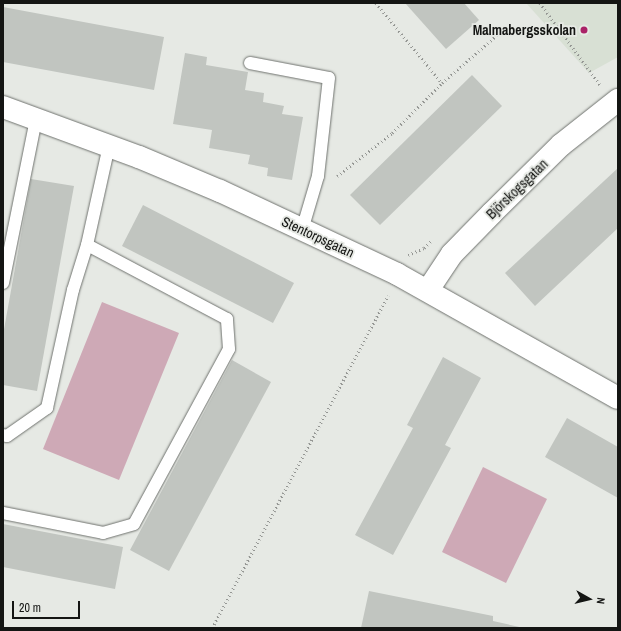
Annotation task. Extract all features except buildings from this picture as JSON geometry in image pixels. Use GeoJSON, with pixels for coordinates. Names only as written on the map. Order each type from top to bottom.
{"type":"FeatureCollection","features":[{"type":"Feature","properties":{"kind":"street","name":"Björskogsgatan"},"geometry":{"type":"LineString","coordinates":[[428,290],[452,254],[487,218],[561,145],[618,100]]}},
{"type":"Feature","properties":{"kind":"street","name":"Stentorpsgatan"},"geometry":{"type":"LineString","coordinates":[[3,108],[109,146],[220,191],[397,274],[428,290],[618,398]]}},
{"type":"Feature","properties":{"kind":"lane"},"geometry":{"type":"LineString","coordinates":[[250,63],[329,78],[318,176],[302,230]]}},
{"type":"Feature","properties":{"kind":"lane"},"geometry":{"type":"LineString","coordinates":[[3,283],[36,119]]}},
{"type":"Feature","properties":{"kind":"lane"},"geometry":{"type":"LineString","coordinates":[[3,435],[7,436],[48,408],[73,290],[87,245],[109,146]]}},
{"type":"Feature","properties":{"kind":"lane"},"geometry":{"type":"LineString","coordinates":[[3,513],[103,533],[134,524],[229,349],[227,319],[87,245]]}},
{"type":"Feature","properties":{"kind":"path"},"geometry":{"type":"LineString","coordinates":[[376,3],[442,83]]}},
{"type":"Feature","properties":{"kind":"path"},"geometry":{"type":"LineString","coordinates":[[540,3],[601,86]]}},
{"type":"Feature","properties":{"kind":"path"},"geometry":{"type":"LineString","coordinates":[[318,176],[336,177],[392,133],[442,83],[505,28]]}},
{"type":"Feature","properties":{"kind":"path"},"geometry":{"type":"LineString","coordinates":[[212,628],[354,365],[397,274]]}},
{"type":"Feature","properties":{"kind":"shaded area","name":"Malmabergsskolan"},"geometry":{"type":"Polygon","coordinates":[[[526,3],[618,3],[618,57],[589,73],[526,3]]]}},
{"type":"Feature","properties":{"kind":"shaded area"},"geometry":{"type":"Polygon","coordinates":[[[102,302],[179,333],[119,480],[43,449],[102,302]]]}},
{"type":"Feature","properties":{"kind":"shaded area"},"geometry":{"type":"Polygon","coordinates":[[[483,467],[547,499],[506,583],[442,552],[483,467]]]}},
{"type":"Feature","properties":{"kind":"place","name":"Malmabergsskolan"},"geometry":{"type":"Point","coordinates":[584,30]}}]}
